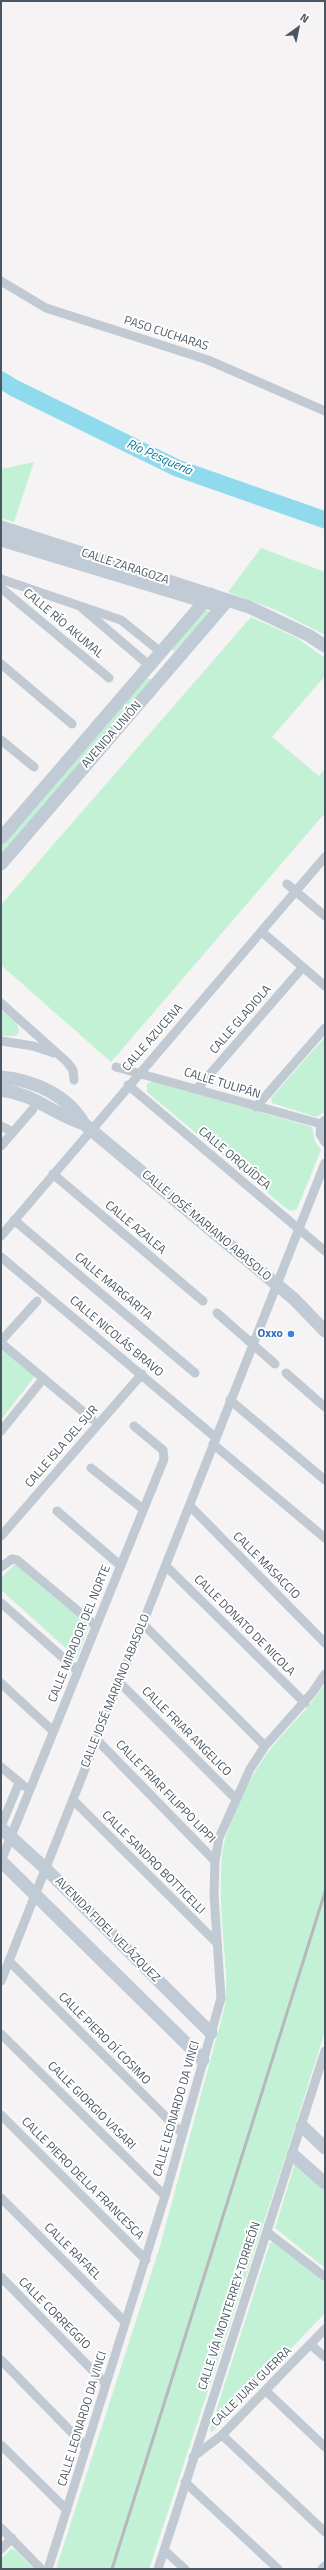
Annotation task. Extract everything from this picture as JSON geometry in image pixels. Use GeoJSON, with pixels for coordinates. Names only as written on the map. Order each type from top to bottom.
{"type":"FeatureCollection","features":[{"type":"Feature","properties":{"kind":"street","name":"PASO CUCHARAS"},"geometry":{"type":"LineString","coordinates":[[1,281],[50,310],[208,360],[325,410]]}},
{"type":"Feature","properties":{"kind":"street","name":"CALLE ZARAGOZA"},"geometry":{"type":"LineString","coordinates":[[1,527],[208,598],[249,607],[308,635],[325,646]]}},
{"type":"Feature","properties":{"kind":"street","name":"CALLE ZARAGOZA"},"geometry":{"type":"LineString","coordinates":[[1,540],[182,596],[208,598]]}},
{"type":"Feature","properties":{"kind":"street"},"geometry":{"type":"LineString","coordinates":[[2,583],[78,604],[121,620],[174,663]]}},
{"type":"Feature","properties":{"kind":"street","name":"CALLE RÍO AKUMAL"},"geometry":{"type":"LineString","coordinates":[[2,583],[109,678]]}},
{"type":"Feature","properties":{"kind":"street"},"geometry":{"type":"LineString","coordinates":[[182,596],[190,607],[190,620]]}},
{"type":"Feature","properties":{"kind":"street","name":"AVENIDA UNIÓN"},"geometry":{"type":"LineString","coordinates":[[1,838],[208,598]]}},
{"type":"Feature","properties":{"kind":"street","name":"AVENIDA UNIÓN"},"geometry":{"type":"LineString","coordinates":[[1,864],[226,603]]}},
{"type":"Feature","properties":{"kind":"street"},"geometry":{"type":"LineString","coordinates":[[78,604],[163,677]]}},
{"type":"Feature","properties":{"kind":"street"},"geometry":{"type":"LineString","coordinates":[[1,664],[72,724]]}},
{"type":"Feature","properties":{"kind":"street"},"geometry":{"type":"LineString","coordinates":[[1,740],[34,767]]}},
{"type":"Feature","properties":{"kind":"street","name":"CALLE AZUCENA"},"geometry":{"type":"LineString","coordinates":[[1,1236],[53,1174],[87,1127],[140,1072],[325,857]]}},
{"type":"Feature","properties":{"kind":"street"},"geometry":{"type":"LineString","coordinates":[[287,884],[325,916]]}},
{"type":"Feature","properties":{"kind":"street"},"geometry":{"type":"LineString","coordinates":[[262,932],[325,986]]}},
{"type":"Feature","properties":{"kind":"street","name":"CALLE GLADIOLA"},"geometry":{"type":"LineString","coordinates":[[197,1089],[303,967]]}},
{"type":"Feature","properties":{"kind":"street"},"geometry":{"type":"LineString","coordinates":[[1,1003],[70,1066],[74,1080]]}},
{"type":"Feature","properties":{"kind":"street"},"geometry":{"type":"LineString","coordinates":[[256,1107],[325,1028]]}},
{"type":"Feature","properties":{"kind":"street"},"geometry":{"type":"LineString","coordinates":[[1,1041],[33,1046],[57,1054]]}},
{"type":"Feature","properties":{"kind":"street","name":"CALLE TULIPÁN"},"geometry":{"type":"LineString","coordinates":[[116,1066],[256,1107],[323,1122]]}},
{"type":"Feature","properties":{"kind":"street","name":"CALLE JOSÉ MARIANO ABASOLO"},"geometry":{"type":"LineString","coordinates":[[1,1078],[22,1081],[48,1090],[76,1110],[87,1127],[275,1285],[294,1299],[325,1331]]}},
{"type":"Feature","properties":{"kind":"street","name":"CALLE ORQUÍDEA"},"geometry":{"type":"LineString","coordinates":[[128,1085],[298,1229],[314,1239],[325,1251]]}},
{"type":"Feature","properties":{"kind":"street","name":"CALLE JOSÉ MARIANO ABASOLO"},"geometry":{"type":"LineString","coordinates":[[1,1090],[34,1098],[68,1119],[87,1127]]}},
{"type":"Feature","properties":{"kind":"street"},"geometry":{"type":"LineString","coordinates":[[1,1146],[33,1109]]}},
{"type":"Feature","properties":{"kind":"street"},"geometry":{"type":"LineString","coordinates":[[323,1122],[320,1134],[325,1142]]}},
{"type":"Feature","properties":{"kind":"street"},"geometry":{"type":"LineString","coordinates":[[1,1126],[13,1132]]}},
{"type":"Feature","properties":{"kind":"street","name":"CALLE JOSÉ MARIANO ABASOLO"},"geometry":{"type":"LineString","coordinates":[[1,1981],[190,1506],[214,1440],[275,1285],[324,1168]]}},
{"type":"Feature","properties":{"kind":"street","name":"CALLE AZALEA"},"geometry":{"type":"LineString","coordinates":[[53,1174],[203,1301]]}},
{"type":"Feature","properties":{"kind":"street","name":"CALLE MARGARITA"},"geometry":{"type":"LineString","coordinates":[[14,1220],[195,1373]]}},
{"type":"Feature","properties":{"kind":"street","name":"CALLE NICOLÁS BRAVO"},"geometry":{"type":"LineString","coordinates":[[1,1257],[142,1374],[325,1538]]}},
{"type":"Feature","properties":{"kind":"street"},"geometry":{"type":"LineString","coordinates":[[37,1301],[1,1342],[92,1419]]}},
{"type":"Feature","properties":{"kind":"street"},"geometry":{"type":"LineString","coordinates":[[217,1313],[275,1364]]}},
{"type":"Feature","properties":{"kind":"street"},"geometry":{"type":"LineString","coordinates":[[286,1373],[325,1407]]}},
{"type":"Feature","properties":{"kind":"street","name":"CALLE ISLA DEL SUR"},"geometry":{"type":"LineString","coordinates":[[1,1536],[142,1374]]}},
{"type":"Feature","properties":{"kind":"street"},"geometry":{"type":"LineString","coordinates":[[1,1430],[43,1379]]}},
{"type":"Feature","properties":{"kind":"street"},"geometry":{"type":"LineString","coordinates":[[230,1400],[325,1480]]}},
{"type":"Feature","properties":{"kind":"street","name":"CALLE MIRADOR DEL NORTE"},"geometry":{"type":"LineString","coordinates":[[1,1861],[12,1838],[77,1670],[121,1566],[165,1453],[134,1426]]}},
{"type":"Feature","properties":{"kind":"street"},"geometry":{"type":"LineString","coordinates":[[91,1468],[143,1509]]}},
{"type":"Feature","properties":{"kind":"street","name":"CALLE MASACCIO"},"geometry":{"type":"LineString","coordinates":[[190,1506],[325,1643]]}},
{"type":"Feature","properties":{"kind":"street"},"geometry":{"type":"LineString","coordinates":[[57,1511],[121,1566]]}},
{"type":"Feature","properties":{"kind":"street"},"geometry":{"type":"LineString","coordinates":[[1,1567],[13,1559],[96,1626]]}},
{"type":"Feature","properties":{"kind":"street","name":"CALLE DONATO DE NICOLA"},"geometry":{"type":"LineString","coordinates":[[166,1566],[305,1703]]}},
{"type":"Feature","properties":{"kind":"street"},"geometry":{"type":"LineString","coordinates":[[1,1603],[77,1670]]}},
{"type":"Feature","properties":{"kind":"street"},"geometry":{"type":"LineString","coordinates":[[143,1624],[265,1746]]}},
{"type":"Feature","properties":{"kind":"street","name":"CALLE LEONARDO DA VINCI"},"geometry":{"type":"LineString","coordinates":[[48,2569],[146,2260],[221,1998],[214,1895],[215,1861],[219,1838],[235,1798],[250,1768],[265,1746],[305,1703],[325,1674]]}},
{"type":"Feature","properties":{"kind":"street"},"geometry":{"type":"LineString","coordinates":[[1,1683],[53,1731]]}},
{"type":"Feature","properties":{"kind":"street","name":"CALLE FRIAR ANGELICO"},"geometry":{"type":"LineString","coordinates":[[120,1683],[235,1798]]}},
{"type":"Feature","properties":{"kind":"street","name":"CALLE FRIAR FILIPPO LIPPI"},"geometry":{"type":"LineString","coordinates":[[97,1740],[215,1861]]}},
{"type":"Feature","properties":{"kind":"street"},"geometry":{"type":"LineString","coordinates":[[1,1767],[30,1791]]}},
{"type":"Feature","properties":{"kind":"street"},"geometry":{"type":"LineString","coordinates":[[1,1827],[19,1783]]}},
{"type":"Feature","properties":{"kind":"street","name":"CALLE SANDRO BOTTICELLI"},"geometry":{"type":"LineString","coordinates":[[73,1800],[217,1943]]}},
{"type":"Feature","properties":{"kind":"street","name":"AVENIDA FIDEL VELÁZQUEZ"},"geometry":{"type":"LineString","coordinates":[[1,1827],[46,1869],[211,2033]]}},
{"type":"Feature","properties":{"kind":"street","name":"AVENIDA FIDEL VELÁZQUEZ"},"geometry":{"type":"LineString","coordinates":[[1,1861],[203,2060]]}},
{"type":"Feature","properties":{"kind":"street","name":"CALLE PIERO DÍ COSIMO"},"geometry":{"type":"LineString","coordinates":[[9,1961],[182,2133]]}},
{"type":"Feature","properties":{"kind":"street","name":"CALLE GIORGIO VASARI"},"geometry":{"type":"LineString","coordinates":[[1,2034],[165,2196]]}},
{"type":"Feature","properties":{"kind":"street","name":"CALLE VÍA MONTERREY-TORREÓN"},"geometry":{"type":"LineString","coordinates":[[158,2569],[193,2457],[293,2155],[325,2051]]}},
{"type":"Feature","properties":{"kind":"street","name":"CALLE PIERO DELLA FRANCESCA"},"geometry":{"type":"LineString","coordinates":[[1,2115],[146,2260]]}},
{"type":"Feature","properties":{"kind":"street"},"geometry":{"type":"LineString","coordinates":[[302,2126],[325,2148]]}},
{"type":"Feature","properties":{"kind":"street"},"geometry":{"type":"LineString","coordinates":[[293,2155],[325,2183]]}},
{"type":"Feature","properties":{"kind":"street","name":"CALLE RAFAEL"},"geometry":{"type":"LineString","coordinates":[[1,2198],[126,2322]]}},
{"type":"Feature","properties":{"kind":"street"},"geometry":{"type":"LineString","coordinates":[[267,2232],[325,2277]]}},
{"type":"Feature","properties":{"kind":"street","name":"CALLE CORREGGIO"},"geometry":{"type":"LineString","coordinates":[[1,2277],[106,2384]]}},
{"type":"Feature","properties":{"kind":"street","name":"CALLE JUAN GUERRA"},"geometry":{"type":"LineString","coordinates":[[193,2457],[222,2435],[325,2329]]}},
{"type":"Feature","properties":{"kind":"street"},"geometry":{"type":"LineString","coordinates":[[311,2345],[325,2357]]}},
{"type":"Feature","properties":{"kind":"street"},"geometry":{"type":"LineString","coordinates":[[1,2360],[86,2447]]}},
{"type":"Feature","properties":{"kind":"street"},"geometry":{"type":"LineString","coordinates":[[266,2391],[325,2447]]}},
{"type":"Feature","properties":{"kind":"street"},"geometry":{"type":"LineString","coordinates":[[222,2435],[325,2532]]}},
{"type":"Feature","properties":{"kind":"street"},"geometry":{"type":"LineString","coordinates":[[1,2445],[67,2510]]}},
{"type":"Feature","properties":{"kind":"street"},"geometry":{"type":"LineString","coordinates":[[185,2482],[278,2569]]}},
{"type":"Feature","properties":{"kind":"street"},"geometry":{"type":"LineString","coordinates":[[1,2528],[42,2569]]}},
{"type":"Feature","properties":{"kind":"street"},"geometry":{"type":"LineString","coordinates":[[1,2549],[12,2538]]}},
{"type":"Feature","properties":{"kind":"street"},"geometry":{"type":"LineString","coordinates":[[164,2550],[185,2569]]}},
{"type":"Feature","properties":{"kind":"street"},"geometry":{"type":"LineString","coordinates":[[322,2569],[325,2566]]}},
{"type":"Feature","properties":{"kind":"green space"},"geometry":{"type":"Polygon","coordinates":[[[34,462],[14,522],[1,518],[1,469],[34,462]]]}},
{"type":"Feature","properties":{"kind":"green space"},"geometry":{"type":"Polygon","coordinates":[[[261,548],[325,572],[325,635],[276,610],[228,592],[261,548]]]}},
{"type":"Feature","properties":{"kind":"green space"},"geometry":{"type":"Polygon","coordinates":[[[205,610],[210,612],[174,652],[172,649],[205,610]]]}},
{"type":"Feature","properties":{"kind":"green space"},"geometry":{"type":"Polygon","coordinates":[[[251,617],[297,638],[325,658],[325,676],[272,737],[319,776],[325,769],[325,813],[111,1062],[1,965],[1,905],[251,617]]]}},
{"type":"Feature","properties":{"kind":"green space"},"geometry":{"type":"Polygon","coordinates":[[[147,678],[152,680],[1,856],[1,847],[147,678]]]}},
{"type":"Feature","properties":{"kind":"green space"},"geometry":{"type":"Polygon","coordinates":[[[1,1010],[17,1023],[19,1032],[16,1036],[1,1036],[1,1010]]]}},
{"type":"Feature","properties":{"kind":"green space"},"geometry":{"type":"Polygon","coordinates":[[[325,1037],[325,1112],[316,1117],[272,1103],[271,1098],[325,1037]]]}},
{"type":"Feature","properties":{"kind":"green space"},"geometry":{"type":"Polygon","coordinates":[[[153,1081],[312,1127],[315,1141],[321,1150],[297,1209],[292,1211],[287,1209],[147,1092],[147,1084],[153,1081]]]}},
{"type":"Feature","properties":{"kind":"green space"},"geometry":{"type":"Polygon","coordinates":[[[3,1350],[35,1376],[1,1420],[1,1353],[3,1350]]]}},
{"type":"Feature","properties":{"kind":"green space"},"geometry":{"type":"Polygon","coordinates":[[[15,1564],[89,1626],[77,1658],[1,1590],[1,1578],[15,1564]]]}},
{"type":"Feature","properties":{"kind":"green space"},"geometry":{"type":"Polygon","coordinates":[[[325,1683],[325,2031],[286,2155],[149,2569],[56,2569],[160,2246],[224,2010],[226,1980],[221,1881],[224,1843],[242,1795],[260,1764],[269,1751],[309,1705],[325,1683]]]}},
{"type":"Feature","properties":{"kind":"green space"},"geometry":{"type":"Polygon","coordinates":[[[295,2163],[325,2191],[325,2268],[275,2228],[295,2163]]]}},
{"type":"Feature","properties":{"kind":"green space"},"geometry":{"type":"Polygon","coordinates":[[[274,2242],[325,2283],[325,2313],[212,2432],[210,2430],[270,2243],[274,2242]]]}},
{"type":"Feature","properties":{"kind":"green space"},"geometry":{"type":"Polygon","coordinates":[[[11,2549],[15,2550],[34,2569],[1,2569],[1,2559],[11,2549]]]}},
{"type":"Feature","properties":{"kind":"waterway","name":"Río Pesquería"},"geometry":{"type":"LineString","coordinates":[[1,380],[14,388],[177,468],[325,520]]}},
{"type":"Feature","properties":{"kind":"railway"},"geometry":{"type":"LineString","coordinates":[[112,2569],[325,1892]]}},
{"type":"Feature","properties":{"kind":"place","name":"Oxxo"},"geometry":{"type":"Point","coordinates":[291,1334]}}]}
